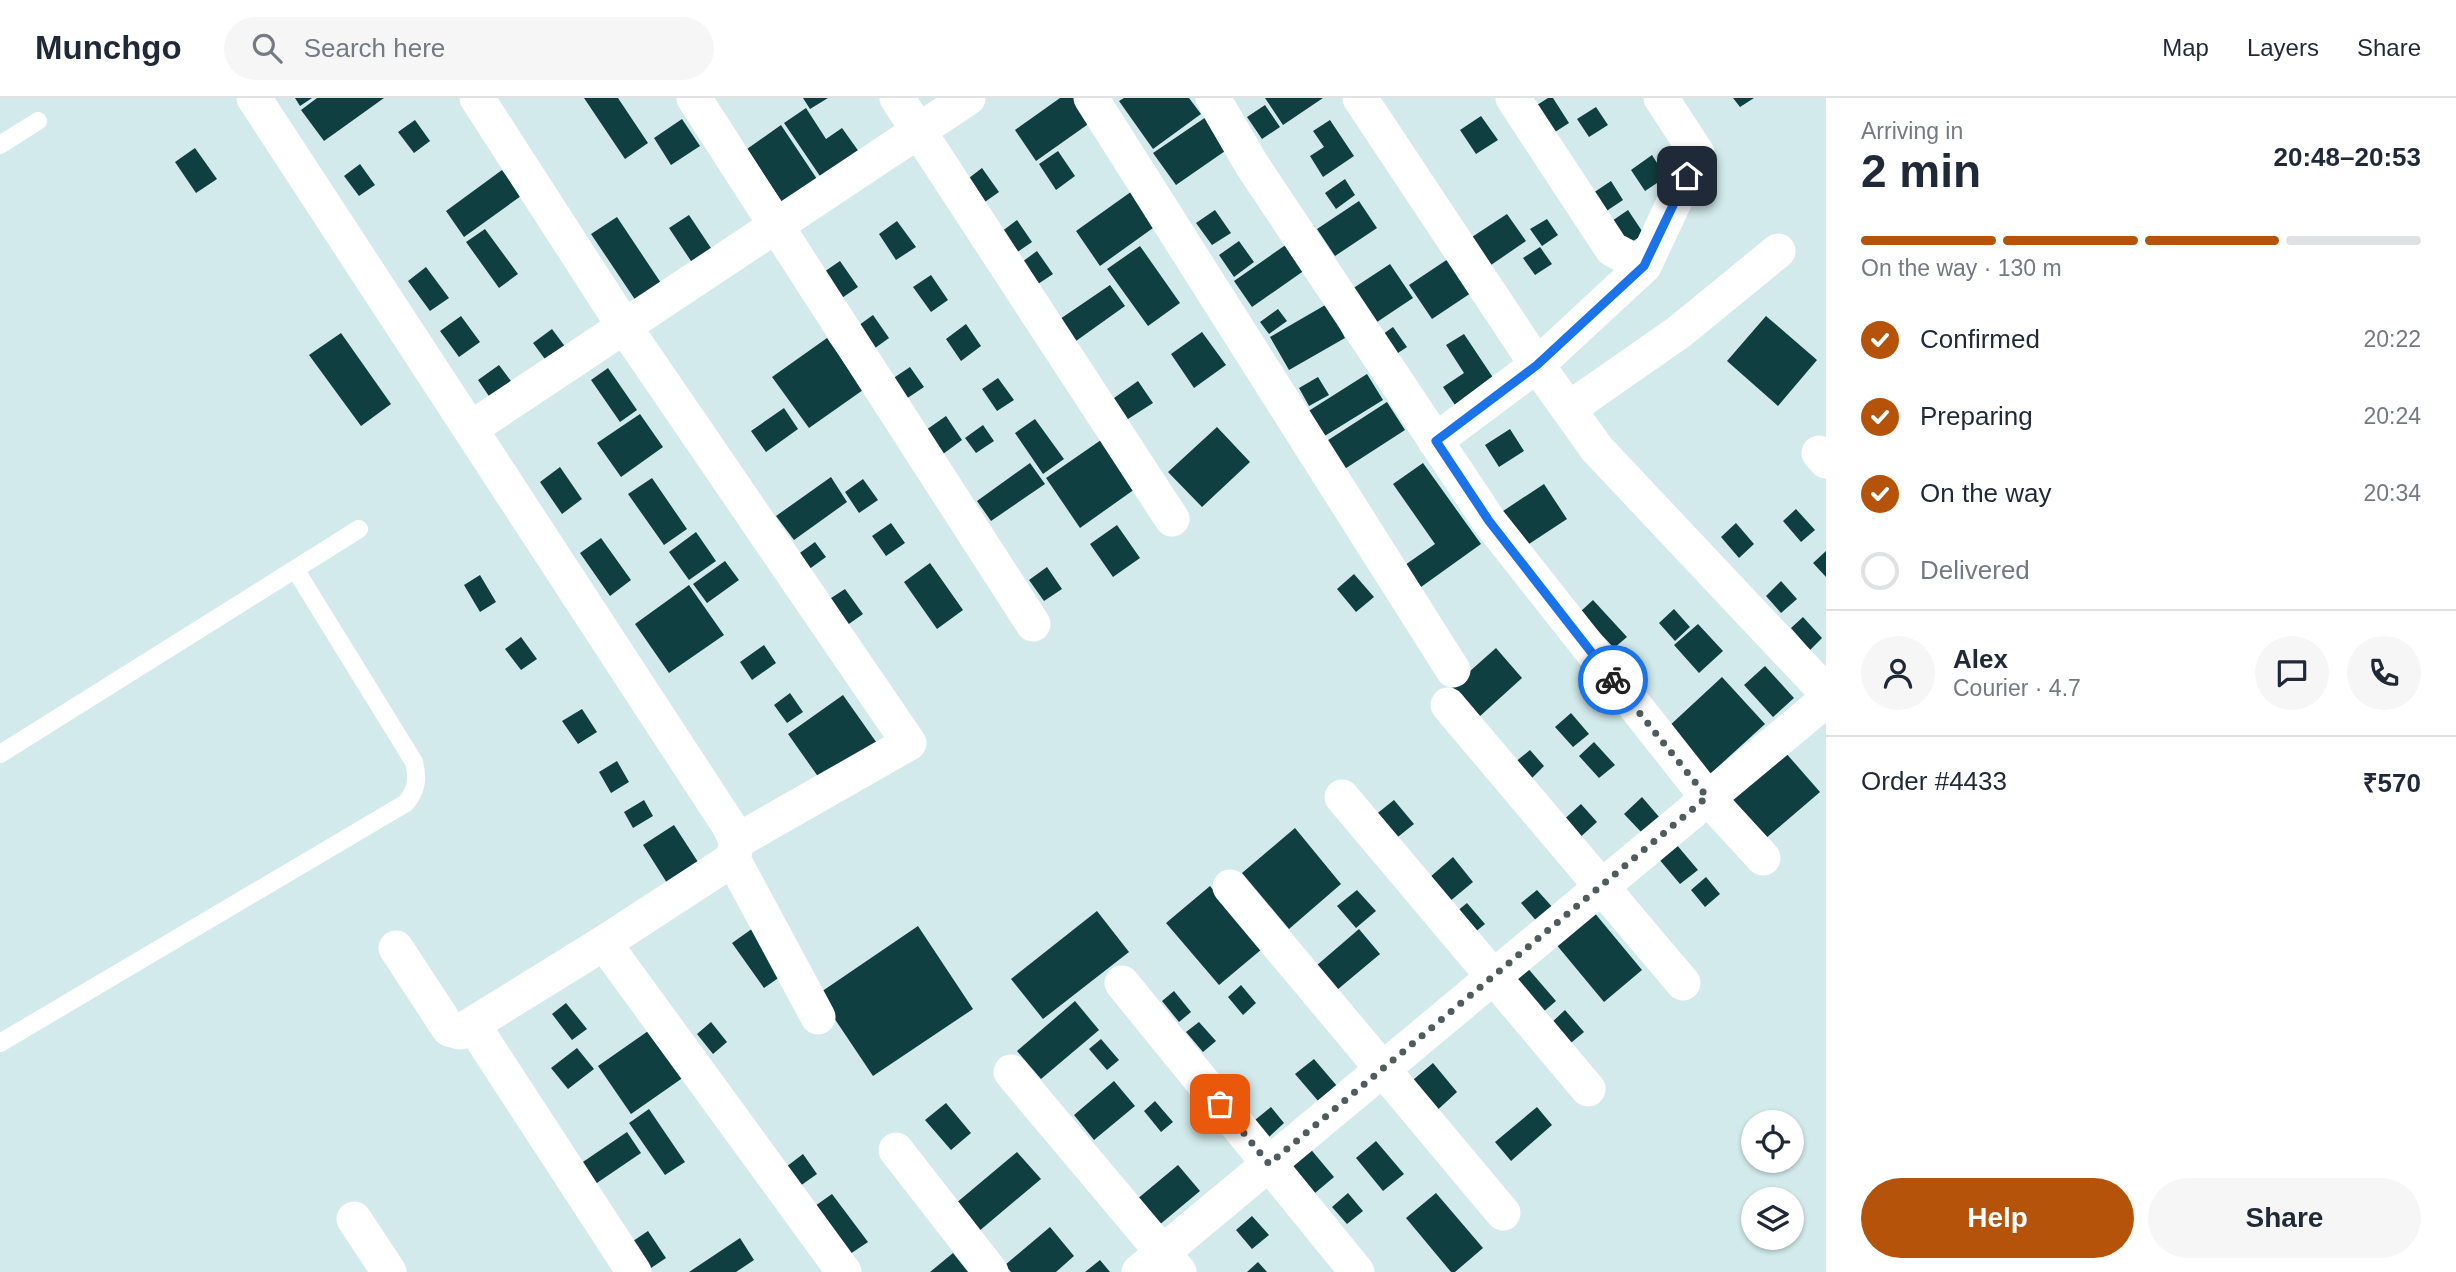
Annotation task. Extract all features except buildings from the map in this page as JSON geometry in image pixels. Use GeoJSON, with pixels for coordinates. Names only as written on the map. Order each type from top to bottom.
{"type":"FeatureCollection","features":[{"type":"Feature","properties":{"kind":"street"},"geometry":{"type":"LineString","coordinates":[[254,98],[721,813],[735,850],[818,1017]]}},
{"type":"Feature","properties":{"kind":"street"},"geometry":{"type":"LineString","coordinates":[[396,948],[449,1029],[460,1032],[604,943],[735,850],[909,743],[624,326],[477,98]]}},
{"type":"Feature","properties":{"kind":"street"},"geometry":{"type":"LineString","coordinates":[[694,98],[1032,624]]}},
{"type":"Feature","properties":{"kind":"street"},"geometry":{"type":"LineString","coordinates":[[897,98],[1172,519]]}},
{"type":"Feature","properties":{"kind":"street"},"geometry":{"type":"LineString","coordinates":[[470,429],[968,98]]}},
{"type":"Feature","properties":{"kind":"street"},"geometry":{"type":"LineString","coordinates":[[1091,98],[1453,670]]}},
{"type":"Feature","properties":{"kind":"street"},"geometry":{"type":"LineString","coordinates":[[1213,98],[1252,165],[1489,521],[1707,797],[1763,858]]}},
{"type":"Feature","properties":{"kind":"street"},"geometry":{"type":"LineString","coordinates":[[1360,98],[1537,365],[1597,449],[1826,692]]}},
{"type":"Feature","properties":{"kind":"street"},"geometry":{"type":"LineString","coordinates":[[1513,98],[1612,249],[1644,266]]}},
{"type":"Feature","properties":{"kind":"street"},"geometry":{"type":"LineString","coordinates":[[1436,441],[1537,365],[1644,266],[1697,153],[1661,98]]}},
{"type":"Feature","properties":{"kind":"street"},"geometry":{"type":"LineString","coordinates":[[1570,408],[1679,332],[1778,251]]}},
{"type":"Feature","properties":{"kind":"street"},"geometry":{"type":"LineString","coordinates":[[1011,1072],[1160,1266],[1269,1164],[1826,700]]}},
{"type":"Feature","properties":{"kind":"street"},"geometry":{"type":"LineString","coordinates":[[1448,705],[1683,983]]}},
{"type":"Feature","properties":{"kind":"street"},"geometry":{"type":"LineString","coordinates":[[1342,797],[1588,1088]]}},
{"type":"Feature","properties":{"kind":"street"},"geometry":{"type":"LineString","coordinates":[[1230,887],[1503,1213]]}},
{"type":"Feature","properties":{"kind":"street"},"geometry":{"type":"LineString","coordinates":[[604,943],[844,1272]]}},
{"type":"Feature","properties":{"kind":"street"},"geometry":{"type":"LineString","coordinates":[[1122,984],[1357,1272]]}},
{"type":"Feature","properties":{"kind":"street"},"geometry":{"type":"LineString","coordinates":[[473,1025],[634,1272]]}},
{"type":"Feature","properties":{"kind":"street"},"geometry":{"type":"LineString","coordinates":[[896,1150],[991,1272]]}},
{"type":"Feature","properties":{"kind":"street"},"geometry":{"type":"LineString","coordinates":[[354,1219],[388,1272]]}},
{"type":"Feature","properties":{"kind":"lane"},"geometry":{"type":"LineString","coordinates":[[0,145],[38,121]]}},
{"type":"Feature","properties":{"kind":"lane"},"geometry":{"type":"LineString","coordinates":[[0,754],[359,528]]}},
{"type":"Feature","properties":{"kind":"lane"},"geometry":{"type":"LineString","coordinates":[[0,1044],[406,803],[414,792],[418,779],[414,762],[295,569]]}},
{"type":"Feature","properties":{"kind":"way so far"},"geometry":{"type":"LineString","coordinates":[[1220,1104],[1269,1164],[1707,797],[1613,680]]}},
{"type":"Feature","properties":{"kind":"route"},"geometry":{"type":"LineString","coordinates":[[1613,680],[1489,521],[1436,441],[1537,365],[1644,266],[1687,176]]}}]}
